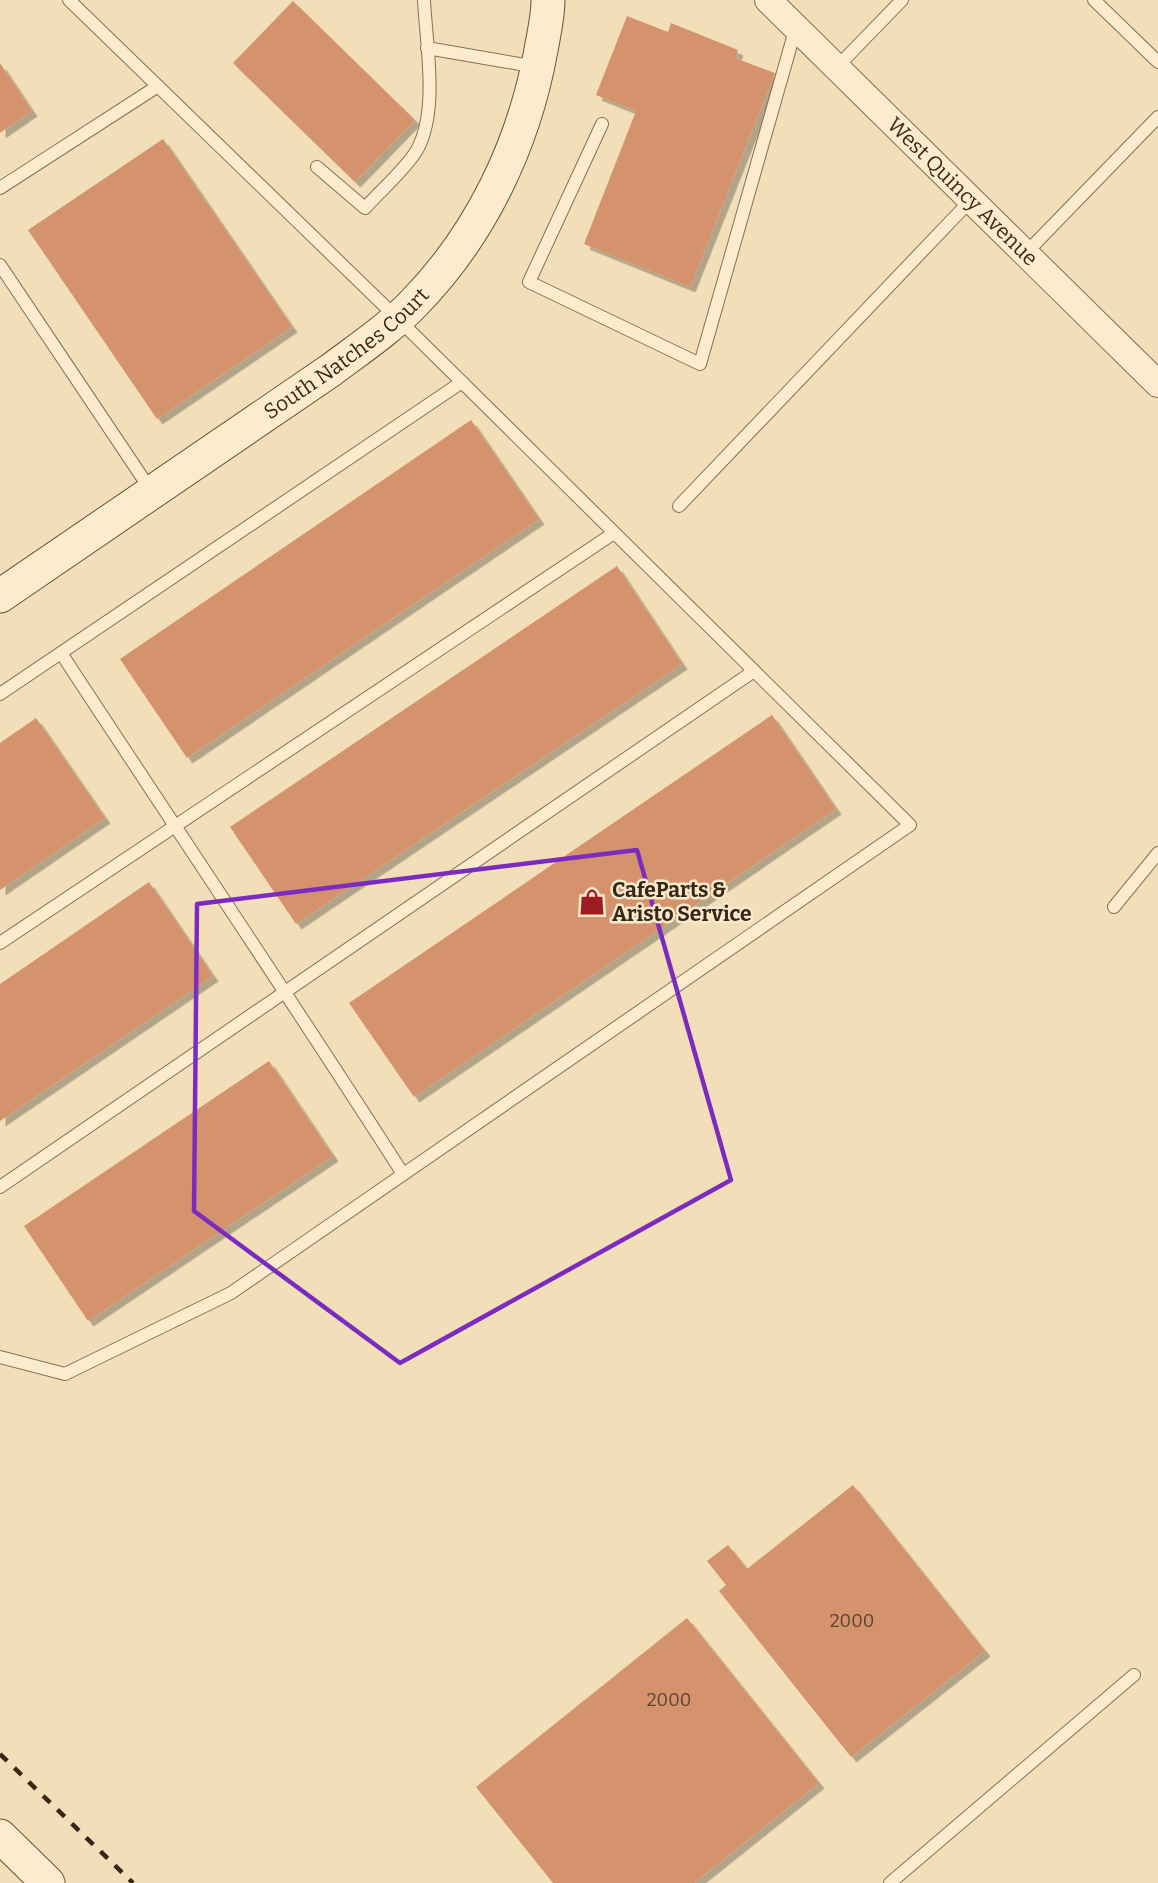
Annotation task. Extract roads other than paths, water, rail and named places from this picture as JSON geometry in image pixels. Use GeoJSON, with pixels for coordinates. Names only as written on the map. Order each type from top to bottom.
{"type":"FeatureCollection","features":[{"type":"Feature","properties":{"kind":"street","name":"South Natches Court"},"geometry":{"type":"LineString","coordinates":[[0,596],[331,370],[376,337],[413,304],[442,271],[467,236],[513,152],[533,91],[548,13],[548,0]]}},
{"type":"Feature","properties":{"kind":"street","name":"West Quincy Avenue"},"geometry":{"type":"LineString","coordinates":[[768,0],[1158,384]]}},
{"type":"Feature","properties":{"kind":"street"},"geometry":{"type":"LineString","coordinates":[[0,1836],[48,1883]]}},
{"type":"Feature","properties":{"kind":"lane"},"geometry":{"type":"LineString","coordinates":[[0,1357],[65,1374],[231,1293],[910,825],[397,318],[69,0]]}},
{"type":"Feature","properties":{"kind":"lane"},"geometry":{"type":"LineString","coordinates":[[317,167],[364,208],[417,150],[427,125],[430,99],[424,0]]}},
{"type":"Feature","properties":{"kind":"lane"},"geometry":{"type":"LineString","coordinates":[[837,67],[902,0]]}},
{"type":"Feature","properties":{"kind":"lane"},"geometry":{"type":"LineString","coordinates":[[1094,0],[1158,62]]}},
{"type":"Feature","properties":{"kind":"lane"},"geometry":{"type":"LineString","coordinates":[[602,124],[529,282],[700,364],[796,27]]}},
{"type":"Feature","properties":{"kind":"lane"},"geometry":{"type":"LineString","coordinates":[[427,48],[538,68]]}},
{"type":"Feature","properties":{"kind":"lane"},"geometry":{"type":"LineString","coordinates":[[0,188],[158,86]]}},
{"type":"Feature","properties":{"kind":"lane"},"geometry":{"type":"LineString","coordinates":[[1026,253],[1158,117]]}},
{"type":"Feature","properties":{"kind":"lane"},"geometry":{"type":"LineString","coordinates":[[679,506],[971,200]]}},
{"type":"Feature","properties":{"kind":"lane"},"geometry":{"type":"LineString","coordinates":[[0,265],[152,493]]}},
{"type":"Feature","properties":{"kind":"lane"},"geometry":{"type":"LineString","coordinates":[[0,694],[462,382]]}},
{"type":"Feature","properties":{"kind":"lane"},"geometry":{"type":"LineString","coordinates":[[0,943],[614,533]]}},
{"type":"Feature","properties":{"kind":"lane"},"geometry":{"type":"LineString","coordinates":[[61,653],[286,992],[403,1174]]}},
{"type":"Feature","properties":{"kind":"lane"},"geometry":{"type":"LineString","coordinates":[[0,1187],[754,671]]}},
{"type":"Feature","properties":{"kind":"lane"},"geometry":{"type":"LineString","coordinates":[[1114,907],[1158,853]]}},
{"type":"Feature","properties":{"kind":"lane"},"geometry":{"type":"LineString","coordinates":[[890,1883],[1134,1676]]}},
{"type":"Feature","properties":{"kind":"railway"},"geometry":{"type":"LineString","coordinates":[[0,1754],[133,1883]]}},
{"type":"Feature","properties":{"kind":"place","name":"CafeParts & Aristo Service"},"geometry":{"type":"Point","coordinates":[592,902]}}]}
